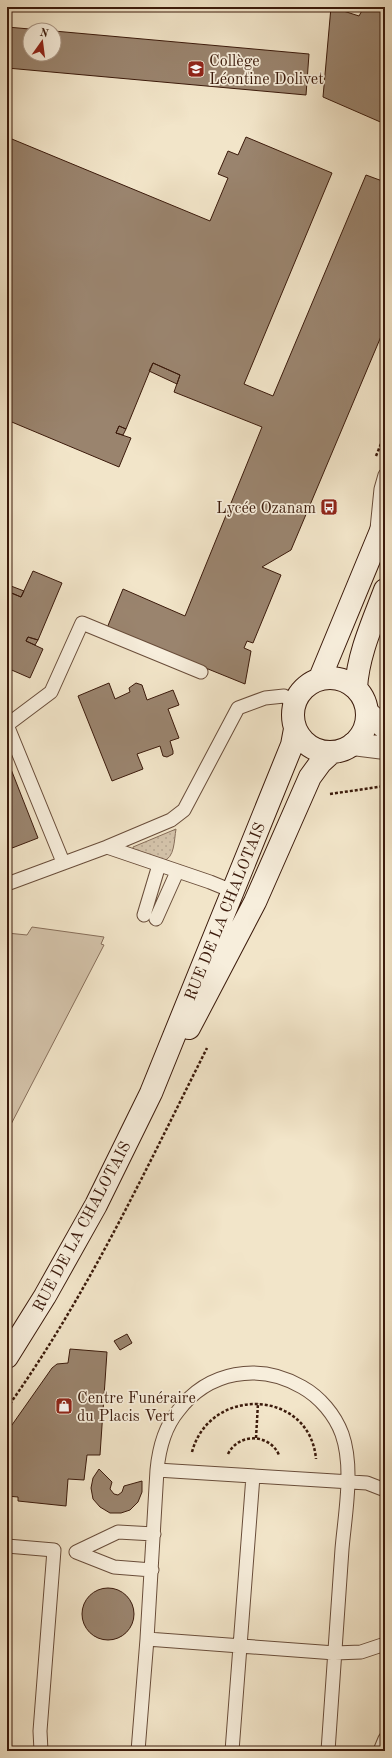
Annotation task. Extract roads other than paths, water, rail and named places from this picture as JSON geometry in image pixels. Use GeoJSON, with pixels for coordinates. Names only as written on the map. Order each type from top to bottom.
{"type":"FeatureCollection","features":[{"type":"Feature","properties":{"kind":"main road"},"geometry":{"type":"LineString","coordinates":[[320,678],[381,531]]}},
{"type":"Feature","properties":{"kind":"main road"},"geometry":{"type":"LineString","coordinates":[[356,688],[356,675],[361,654],[385,590]]}},
{"type":"Feature","properties":{"kind":"main road"},"geometry":{"type":"LineString","coordinates":[[333,677],[346,681],[356,688],[364,700],[367,712],[364,730],[353,744],[343,750],[332,752],[321,751],[310,746],[302,739],[295,729],[292,716],[294,703],[300,692],[309,684],[320,678],[333,677]]}},
{"type":"Feature","properties":{"kind":"main road"},"geometry":{"type":"LineString","coordinates":[[367,712],[385,728]]}},
{"type":"Feature","properties":{"kind":"main road","name":"RUE DE LA CHALOTAIS"},"geometry":{"type":"LineString","coordinates":[[7,1357],[45,1296],[96,1205],[151,1093],[292,745],[295,729]]}},
{"type":"Feature","properties":{"kind":"main road"},"geometry":{"type":"LineString","coordinates":[[353,744],[385,748]]}},
{"type":"Feature","properties":{"kind":"main road","name":"RUE DE LA CHALOTAIS"},"geometry":{"type":"LineString","coordinates":[[151,1093],[201,1008],[255,902],[310,777],[321,762],[332,752]]}},
{"type":"Feature","properties":{"kind":"lane"},"geometry":{"type":"LineString","coordinates":[[381,531],[377,519],[381,490],[385,475]]}},
{"type":"Feature","properties":{"kind":"lane"},"geometry":{"type":"LineString","coordinates":[[63,862],[7,725],[51,692],[82,623],[201,672]]}},
{"type":"Feature","properties":{"kind":"lane"},"geometry":{"type":"LineString","coordinates":[[7,884],[63,862],[107,847],[171,820],[184,810],[238,708],[271,697],[284,696],[294,703]]}},
{"type":"Feature","properties":{"kind":"lane"},"geometry":{"type":"LineString","coordinates":[[107,847],[232,891]]}},
{"type":"Feature","properties":{"kind":"lane"},"geometry":{"type":"LineString","coordinates":[[144,915],[159,865]]}},
{"type":"Feature","properties":{"kind":"lane"},"geometry":{"type":"LineString","coordinates":[[156,919],[177,872]]}},
{"type":"Feature","properties":{"kind":"lane"},"geometry":{"type":"LineString","coordinates":[[138,1751],[152,1570],[157,1470],[161,1445],[165,1433],[178,1410],[188,1400],[211,1383],[225,1376],[253,1372],[280,1376],[310,1391],[320,1400],[336,1422],[342,1434],[346,1449],[347,1482],[328,1751]]}},
{"type":"Feature","properties":{"kind":"lane"},"geometry":{"type":"LineString","coordinates":[[157,1470],[347,1482],[367,1484],[385,1490]]}},
{"type":"Feature","properties":{"kind":"lane"},"geometry":{"type":"LineString","coordinates":[[232,1751],[253,1476]]}},
{"type":"Feature","properties":{"kind":"lane"},"geometry":{"type":"LineString","coordinates":[[76,1552],[118,1532],[154,1534]]}},
{"type":"Feature","properties":{"kind":"lane"},"geometry":{"type":"LineString","coordinates":[[7,1546],[76,1552],[114,1567],[152,1570]]}},
{"type":"Feature","properties":{"kind":"lane"},"geometry":{"type":"LineString","coordinates":[[41,1751],[40,1731],[54,1550]]}},
{"type":"Feature","properties":{"kind":"lane"},"geometry":{"type":"LineString","coordinates":[[147,1639],[335,1653],[361,1652],[385,1644]]}},
{"type":"Feature","properties":{"kind":"lane"},"geometry":{"type":"LineString","coordinates":[[380,1751],[385,1739]]}},
{"type":"Feature","properties":{"kind":"place","name":"Collège Léontine Dolivet"},"geometry":{"type":"Point","coordinates":[196,69]}},
{"type":"Feature","properties":{"kind":"place","name":"Lycée Ozanam"},"geometry":{"type":"Point","coordinates":[329,507]}},
{"type":"Feature","properties":{"kind":"place","name":"Centre Funéraire du Placis Vert"},"geometry":{"type":"Point","coordinates":[64,1406]}}]}
